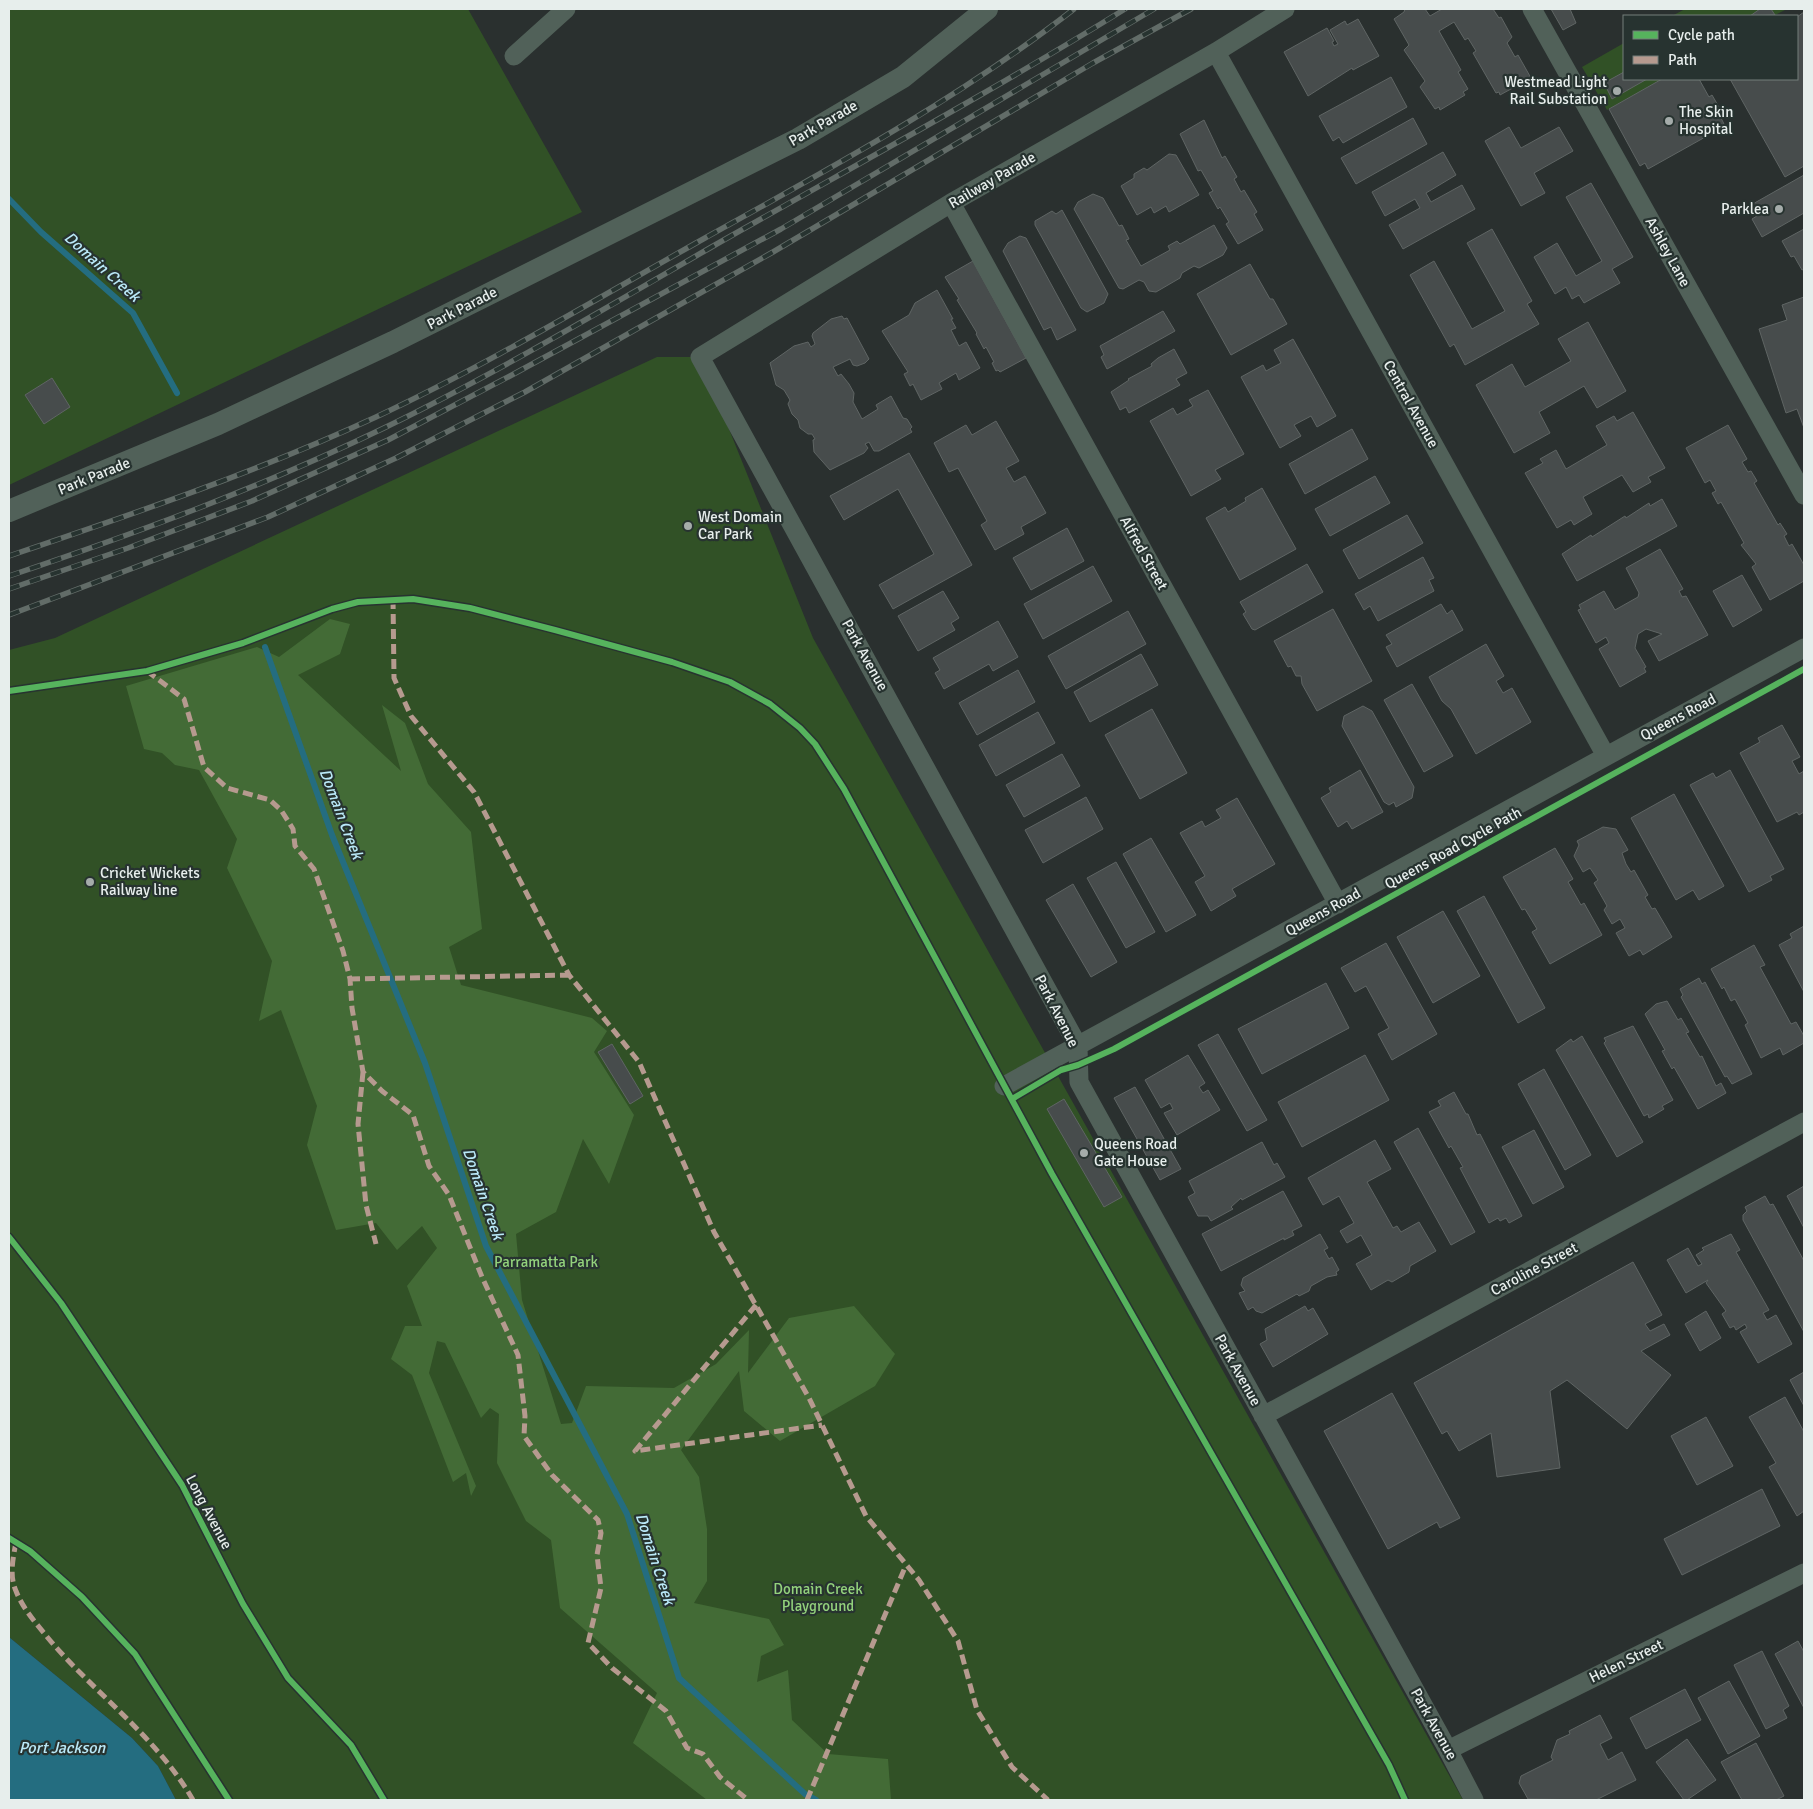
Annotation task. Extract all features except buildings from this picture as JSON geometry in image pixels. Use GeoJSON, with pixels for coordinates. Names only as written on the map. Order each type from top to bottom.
{"type":"FeatureCollection","features":[{"type":"Feature","properties":{"kind":"street"},"geometry":{"type":"LineString","coordinates":[[514,56],[566,9]]}},
{"type":"Feature","properties":{"kind":"street","name":"Park Parade"},"geometry":{"type":"LineString","coordinates":[[9,511],[218,424],[393,342],[798,139],[903,77],[987,9]]}},
{"type":"Feature","properties":{"kind":"street","name":"Railway Parade"},"geometry":{"type":"LineString","coordinates":[[700,356],[951,204],[1216,52],[1285,9]]}},
{"type":"Feature","properties":{"kind":"street","name":"Ashley Lane"},"geometry":{"type":"LineString","coordinates":[[1532,9],[1804,495]]}},
{"type":"Feature","properties":{"kind":"street","name":"Central Avenue"},"geometry":{"type":"LineString","coordinates":[[1216,52],[1606,756]]}},
{"type":"Feature","properties":{"kind":"street","name":"Alfred Street"},"geometry":{"type":"LineString","coordinates":[[951,204],[1338,904]]}},
{"type":"Feature","properties":{"kind":"street","name":"Park Avenue"},"geometry":{"type":"LineString","coordinates":[[700,356],[1078,1046],[1079,1082],[1474,1800]]}},
{"type":"Feature","properties":{"kind":"street","name":"Queens Road"},"geometry":{"type":"LineString","coordinates":[[1004,1086],[1804,648]]}},
{"type":"Feature","properties":{"kind":"street","name":"Caroline Street"},"geometry":{"type":"LineString","coordinates":[[1264,1416],[1804,1122]]}},
{"type":"Feature","properties":{"kind":"street","name":"Helen Street"},"geometry":{"type":"LineString","coordinates":[[1448,1750],[1804,1573]]}},
{"type":"Feature","properties":{"kind":"green space"},"geometry":{"type":"Polygon","coordinates":[[[9,9],[468,9],[582,212],[9,485],[9,9]]]}},
{"type":"Feature","properties":{"kind":"green space"},"geometry":{"type":"Polygon","coordinates":[[[1685,9],[1787,9],[1775,15],[1674,15],[1685,9]]]}},
{"type":"Feature","properties":{"kind":"green space"},"geometry":{"type":"Polygon","coordinates":[[[1623,44],[1623,80],[1660,80],[1607,110],[1582,67],[1623,44]]]}},
{"type":"Feature","properties":{"kind":"green space","name":"Parramatta Park"},"geometry":{"type":"Polygon","coordinates":[[[657,357],[700,357],[813,638],[1463,1800],[176,1800],[158,1766],[132,1738],[9,1637],[9,650],[55,638],[657,357]]]}},
{"type":"Feature","properties":{"kind":"green space"},"geometry":{"type":"Polygon","coordinates":[[[330,619],[350,624],[340,654],[298,675],[401,771],[382,705],[405,723],[428,784],[471,832],[482,929],[449,947],[461,985],[592,1018],[607,1031],[594,1052],[634,1115],[609,1184],[583,1139],[556,1212],[516,1234],[522,1300],[561,1424],[572,1423],[586,1386],[674,1388],[716,1364],[749,1330],[748,1373],[789,1318],[854,1306],[895,1354],[875,1386],[780,1441],[744,1411],[739,1371],[681,1450],[699,1477],[707,1529],[707,1581],[694,1603],[769,1619],[784,1645],[761,1656],[757,1682],[788,1670],[792,1720],[828,1754],[888,1759],[891,1800],[707,1800],[633,1743],[657,1693],[560,1608],[551,1540],[526,1521],[497,1463],[499,1414],[490,1408],[481,1418],[445,1343],[437,1341],[429,1373],[476,1486],[471,1496],[466,1473],[453,1482],[412,1375],[391,1359],[405,1326],[422,1326],[407,1286],[437,1248],[422,1226],[397,1250],[376,1223],[336,1230],[307,1145],[317,1106],[281,1010],[259,1021],[272,961],[227,868],[237,839],[199,770],[175,765],[162,753],[144,749],[126,686],[257,647],[279,657],[330,619]]]}},
{"type":"Feature","properties":{"kind":"water","name":"Port Jackson"},"geometry":{"type":"Polygon","coordinates":[[[9,1637],[132,1738],[158,1766],[176,1800],[9,1800],[9,1637]]]}},
{"type":"Feature","properties":{"kind":"waterway","name":"Domain Creek"},"geometry":{"type":"LineString","coordinates":[[9,199],[41,232],[133,313],[177,393]]}},
{"type":"Feature","properties":{"kind":"waterway","name":"Domain Creek"},"geometry":{"type":"LineString","coordinates":[[265,647],[332,835],[425,1063],[486,1246],[627,1514],[679,1678],[805,1794],[816,1800]]}},
{"type":"Feature","properties":{"kind":"railway"},"geometry":{"type":"LineString","coordinates":[[9,556],[240,474],[331,437],[418,397],[542,330],[894,131],[1031,42],[1074,9]]}},
{"type":"Feature","properties":{"kind":"railway"},"geometry":{"type":"LineString","coordinates":[[9,576],[199,508],[338,450],[426,407],[551,340],[1024,70],[1125,9]]}},
{"type":"Feature","properties":{"kind":"railway"},"geometry":{"type":"LineString","coordinates":[[9,589],[128,548],[252,501],[388,440],[781,229],[1154,9]]}},
{"type":"Feature","properties":{"kind":"railway"},"geometry":{"type":"LineString","coordinates":[[9,615],[268,517],[396,458],[525,392],[773,252],[1093,63],[1191,9]]}},
{"type":"Feature","properties":{"kind":"marked path"},"geometry":{"type":"LineString","coordinates":[[393,599],[394,678],[411,716],[474,792],[569,975],[639,1062],[714,1232],[809,1398],[866,1516],[919,1580],[958,1641],[977,1710],[1012,1767],[1048,1800]]}},
{"type":"Feature","properties":{"kind":"marked path"},"geometry":{"type":"LineString","coordinates":[[147,671],[184,699],[204,767],[227,788],[270,800],[281,810],[293,829],[295,846],[314,869],[343,951],[350,979],[352,1008],[363,1072],[382,1091],[413,1115],[429,1166],[449,1195],[482,1277],[518,1355],[525,1416],[524,1436],[552,1475],[598,1520],[601,1533],[597,1555],[601,1588],[588,1643],[612,1668],[666,1711],[687,1748],[703,1754],[720,1777],[748,1800]]}},
{"type":"Feature","properties":{"kind":"marked path"},"geometry":{"type":"LineString","coordinates":[[350,979],[569,975]]}},
{"type":"Feature","properties":{"kind":"marked path"},"geometry":{"type":"LineString","coordinates":[[363,1072],[358,1124],[366,1205],[376,1244]]}},
{"type":"Feature","properties":{"kind":"marked path"},"geometry":{"type":"LineString","coordinates":[[756,1305],[635,1451],[822,1425]]}},
{"type":"Feature","properties":{"kind":"marked path"},"geometry":{"type":"LineString","coordinates":[[16,1542],[12,1567],[13,1579],[16,1591],[26,1610],[66,1658],[162,1756],[193,1800]]}},
{"type":"Feature","properties":{"kind":"marked path"},"geometry":{"type":"LineString","coordinates":[[807,1800],[906,1565]]}},
{"type":"Feature","properties":{"kind":"cycle path"},"geometry":{"type":"LineString","coordinates":[[9,691],[147,671],[243,643],[332,609],[358,602],[413,599],[470,608],[672,662],[730,682],[770,704],[800,728],[815,744],[844,789],[1052,1174],[1389,1765],[1405,1800]]}},
{"type":"Feature","properties":{"kind":"cycle path","name":"Queens Road Cycle Path"},"geometry":{"type":"LineString","coordinates":[[1012,1099],[1061,1070],[1078,1065],[1114,1049],[1804,669]]}},
{"type":"Feature","properties":{"kind":"cycle path","name":"Long Avenue"},"geometry":{"type":"LineString","coordinates":[[9,1237],[61,1303],[182,1485],[243,1604],[288,1678],[351,1745],[384,1800]]}},
{"type":"Feature","properties":{"kind":"cycle path"},"geometry":{"type":"LineString","coordinates":[[9,1538],[30,1551],[82,1597],[135,1654],[229,1800]]}},
{"type":"Feature","properties":{"kind":"place","name":"Westmead Light Rail Substation"},"geometry":{"type":"Point","coordinates":[1617,91]}},
{"type":"Feature","properties":{"kind":"place","name":"The Skin Hospital"},"geometry":{"type":"Point","coordinates":[1669,121]}},
{"type":"Feature","properties":{"kind":"place","name":"Parklea"},"geometry":{"type":"Point","coordinates":[1779,209]}},
{"type":"Feature","properties":{"kind":"place","name":"West Domain Car Park"},"geometry":{"type":"Point","coordinates":[688,526]}},
{"type":"Feature","properties":{"kind":"place","name":"Cricket Wickets Railway line"},"geometry":{"type":"Point","coordinates":[90,882]}},
{"type":"Feature","properties":{"kind":"place","name":"Queens Road Gate House"},"geometry":{"type":"Point","coordinates":[1084,1153]}},
{"type":"Feature","properties":{"kind":"park label","name":"Domain Creek Playground"},"geometry":{"type":"Point","coordinates":[818,1598]}}]}
